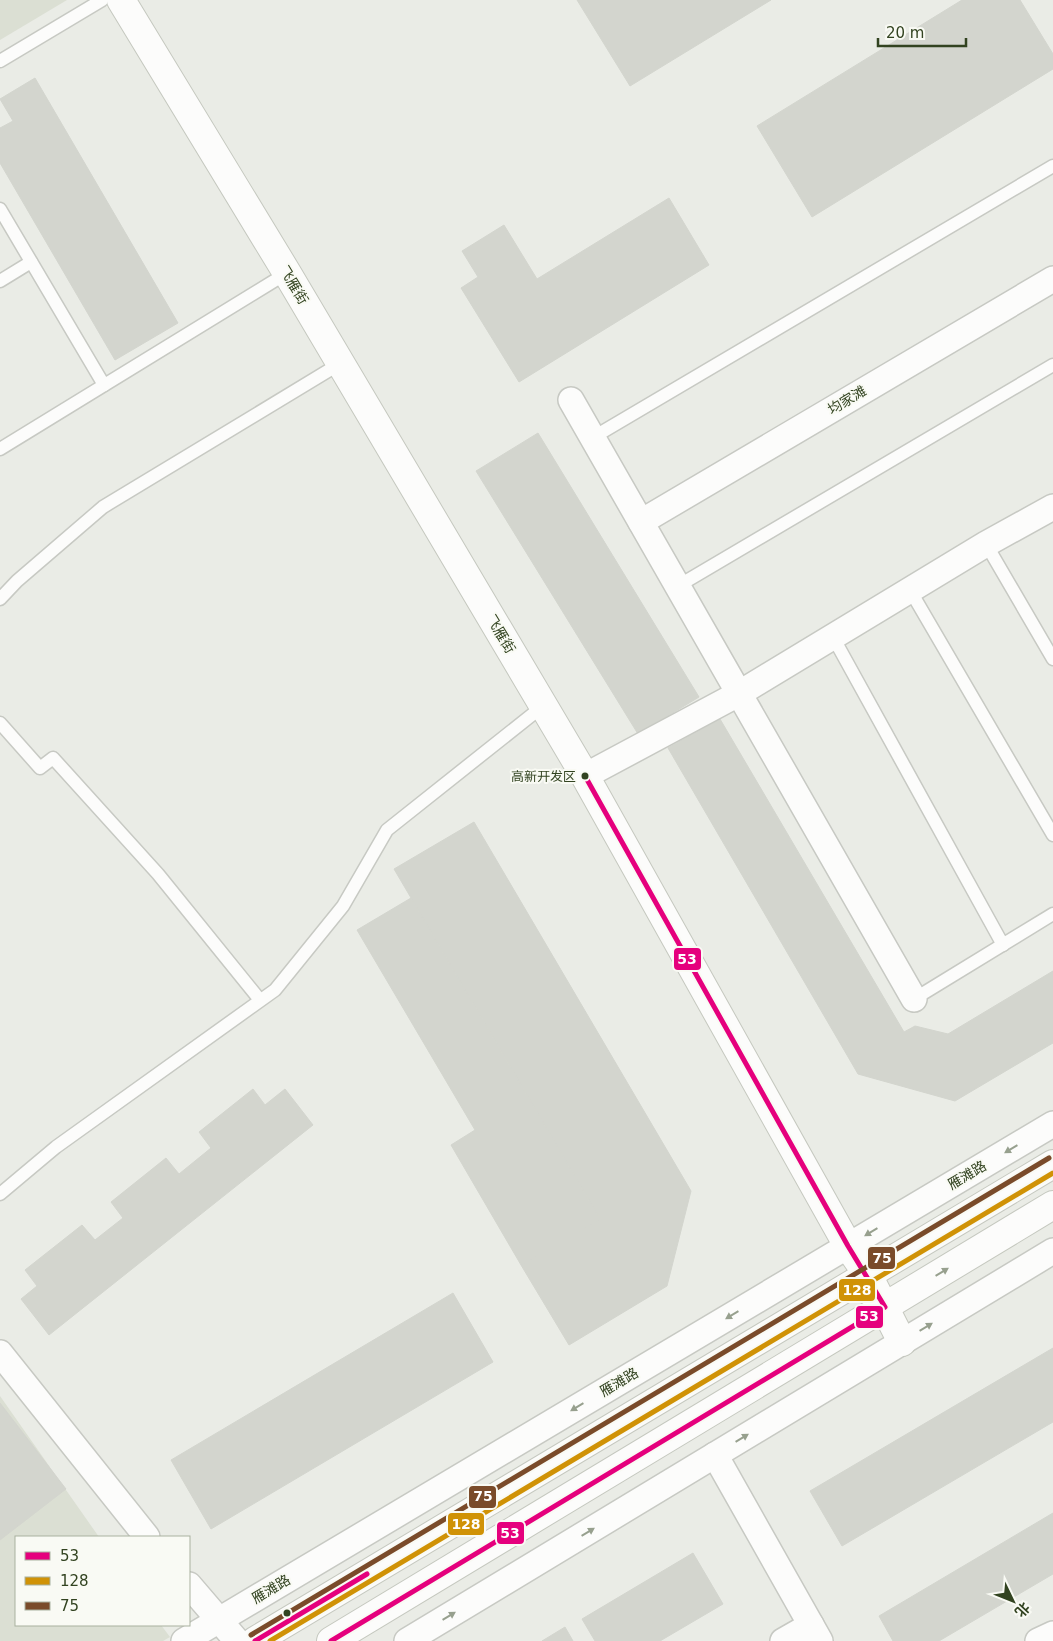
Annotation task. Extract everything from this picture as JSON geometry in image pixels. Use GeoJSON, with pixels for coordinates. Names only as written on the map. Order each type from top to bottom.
{"type":"FeatureCollection","features":[{"type":"Feature","properties":{"kind":"main road","name":"飞雁街"},"geometry":{"type":"LineString","coordinates":[[120,0],[341,363],[585,776],[848,1246],[868,1275],[902,1342]]}},
{"type":"Feature","properties":{"kind":"main road"},"geometry":{"type":"LineString","coordinates":[[255,1641],[1053,1164]]}},
{"type":"Feature","properties":{"kind":"main road"},"geometry":{"type":"LineString","coordinates":[[332,1641],[1053,1206]]}},
{"type":"Feature","properties":{"kind":"street","name":"均家滩"},"geometry":{"type":"LineString","coordinates":[[641,522],[1053,279]]}},
{"type":"Feature","properties":{"kind":"street"},"geometry":{"type":"LineString","coordinates":[[571,400],[914,999]]}},
{"type":"Feature","properties":{"kind":"street"},"geometry":{"type":"LineString","coordinates":[[585,776],[740,693],[986,544],[1053,506]]}},
{"type":"Feature","properties":{"kind":"street","name":"雁滩路"},"geometry":{"type":"LineString","coordinates":[[184,1641],[1053,1124]]}},
{"type":"Feature","properties":{"kind":"street"},"geometry":{"type":"LineString","coordinates":[[408,1641],[1053,1251]]}},
{"type":"Feature","properties":{"kind":"street"},"geometry":{"type":"LineString","coordinates":[[0,1353],[146,1536]]}},
{"type":"Feature","properties":{"kind":"street"},"geometry":{"type":"LineString","coordinates":[[715,1455],[815,1633],[784,1641]]}},
{"type":"Feature","properties":{"kind":"street"},"geometry":{"type":"LineString","coordinates":[[190,1586],[236,1641]]}},
{"type":"Feature","properties":{"kind":"street"},"geometry":{"type":"LineString","coordinates":[[1038,1641],[1053,1634]]}},
{"type":"Feature","properties":{"kind":"lane"},"geometry":{"type":"LineString","coordinates":[[0,61],[102,0]]}},
{"type":"Feature","properties":{"kind":"lane"},"geometry":{"type":"LineString","coordinates":[[592,438],[1053,166]]}},
{"type":"Feature","properties":{"kind":"lane"},"geometry":{"type":"LineString","coordinates":[[0,209],[104,386]]}},
{"type":"Feature","properties":{"kind":"lane"},"geometry":{"type":"LineString","coordinates":[[0,280],[31,262]]}},
{"type":"Feature","properties":{"kind":"lane"},"geometry":{"type":"LineString","coordinates":[[0,449],[287,273]]}},
{"type":"Feature","properties":{"kind":"lane"},"geometry":{"type":"LineString","coordinates":[[0,599],[17,581],[103,507],[341,363]]}},
{"type":"Feature","properties":{"kind":"lane"},"geometry":{"type":"LineString","coordinates":[[678,586],[1053,365]]}},
{"type":"Feature","properties":{"kind":"lane"},"geometry":{"type":"LineString","coordinates":[[986,544],[1053,659]]}},
{"type":"Feature","properties":{"kind":"lane"},"geometry":{"type":"LineString","coordinates":[[910,590],[1053,834]]}},
{"type":"Feature","properties":{"kind":"lane"},"geometry":{"type":"LineString","coordinates":[[833,636],[1003,945]]}},
{"type":"Feature","properties":{"kind":"lane"},"geometry":{"type":"LineString","coordinates":[[0,1194],[56,1147],[275,990],[343,906],[387,830],[543,706]]}},
{"type":"Feature","properties":{"kind":"lane"},"geometry":{"type":"LineString","coordinates":[[0,723],[40,768],[53,758],[158,874],[260,1000]]}},
{"type":"Feature","properties":{"kind":"lane"},"geometry":{"type":"LineString","coordinates":[[914,999],[1053,914]]}},
{"type":"Feature","properties":{"kind":"shaded area"},"geometry":{"type":"Polygon","coordinates":[[[0,0],[67,0],[0,40],[0,0]]]}},
{"type":"Feature","properties":{"kind":"shaded area"},"geometry":{"type":"Polygon","coordinates":[[[0,1396],[98,1536],[15,1536],[15,1626],[162,1626],[170,1637],[163,1641],[0,1641],[0,1396]]]}},
{"type":"Feature","properties":{"kind":"building"},"geometry":{"type":"Polygon","coordinates":[[[577,0],[771,0],[630,86],[577,0]]]}},
{"type":"Feature","properties":{"kind":"building"},"geometry":{"type":"Polygon","coordinates":[[[962,0],[1020,0],[1053,54],[1053,69],[812,217],[757,126],[962,0]]]}},
{"type":"Feature","properties":{"kind":"building"},"geometry":{"type":"Polygon","coordinates":[[[35,78],[178,323],[115,360],[0,163],[0,128],[13,121],[0,99],[35,78]]]}},
{"type":"Feature","properties":{"kind":"building"},"geometry":{"type":"Polygon","coordinates":[[[669,198],[709,265],[519,382],[461,288],[478,277],[462,251],[504,225],[537,279],[669,198]]]}},
{"type":"Feature","properties":{"kind":"building"},"geometry":{"type":"Polygon","coordinates":[[[538,433],[699,697],[638,734],[476,471],[538,433]]]}},
{"type":"Feature","properties":{"kind":"building"},"geometry":{"type":"Polygon","coordinates":[[[720,719],[904,1032],[915,1026],[948,1034],[1053,971],[1053,1043],[955,1101],[858,1074],[668,748],[720,719]]]}},
{"type":"Feature","properties":{"kind":"building"},"geometry":{"type":"Polygon","coordinates":[[[474,822],[691,1191],[667,1286],[569,1345],[521,1265],[600,1219],[394,869],[474,822]]]}},
{"type":"Feature","properties":{"kind":"building"},"geometry":{"type":"Polygon","coordinates":[[[411,898],[600,1219],[521,1265],[451,1145],[475,1130],[357,930],[411,898]]]}},
{"type":"Feature","properties":{"kind":"building"},"geometry":{"type":"Polygon","coordinates":[[[253,1089],[265,1105],[285,1089],[313,1125],[49,1335],[21,1299],[37,1286],[25,1270],[82,1225],[95,1240],[123,1218],[111,1202],[166,1158],[179,1174],[211,1148],[199,1132],[253,1089]]]}},
{"type":"Feature","properties":{"kind":"building"},"geometry":{"type":"Polygon","coordinates":[[[453,1293],[493,1362],[211,1529],[171,1460],[453,1293]]]}},
{"type":"Feature","properties":{"kind":"building"},"geometry":{"type":"Polygon","coordinates":[[[1053,1348],[1053,1422],[842,1546],[810,1491],[1053,1348]]]}},
{"type":"Feature","properties":{"kind":"building"},"geometry":{"type":"Polygon","coordinates":[[[0,1403],[66,1489],[0,1540],[0,1403]]]}},
{"type":"Feature","properties":{"kind":"building"},"geometry":{"type":"Polygon","coordinates":[[[1053,1513],[1053,1574],[939,1641],[893,1641],[879,1616],[1053,1513]]]}},
{"type":"Feature","properties":{"kind":"building"},"geometry":{"type":"Polygon","coordinates":[[[693,1553],[723,1604],[660,1641],[595,1641],[582,1619],[693,1553]]]}},
{"type":"Feature","properties":{"kind":"building"},"geometry":{"type":"Polygon","coordinates":[[[565,1627],[573,1641],[542,1641],[565,1627]]]}},
{"type":"Feature","properties":{"kind":"transit line","name":"53"},"geometry":{"type":"LineString","coordinates":[[331,1641],[885,1307],[848,1246],[585,776]]}},
{"type":"Feature","properties":{"kind":"transit line","name":"75"},"geometry":{"type":"LineString","coordinates":[[251,1635],[1049,1158]]}},
{"type":"Feature","properties":{"kind":"transit line","name":"128"},"geometry":{"type":"LineString","coordinates":[[270,1641],[1053,1173]]}},
{"type":"Feature","properties":{"kind":"transit line","name":"53"},"geometry":{"type":"LineString","coordinates":[[255,1641],[367,1574]]}},
{"type":"Feature","properties":{"kind":"place","name":"高新开发区"},"geometry":{"type":"Point","coordinates":[585,776]}}]}
